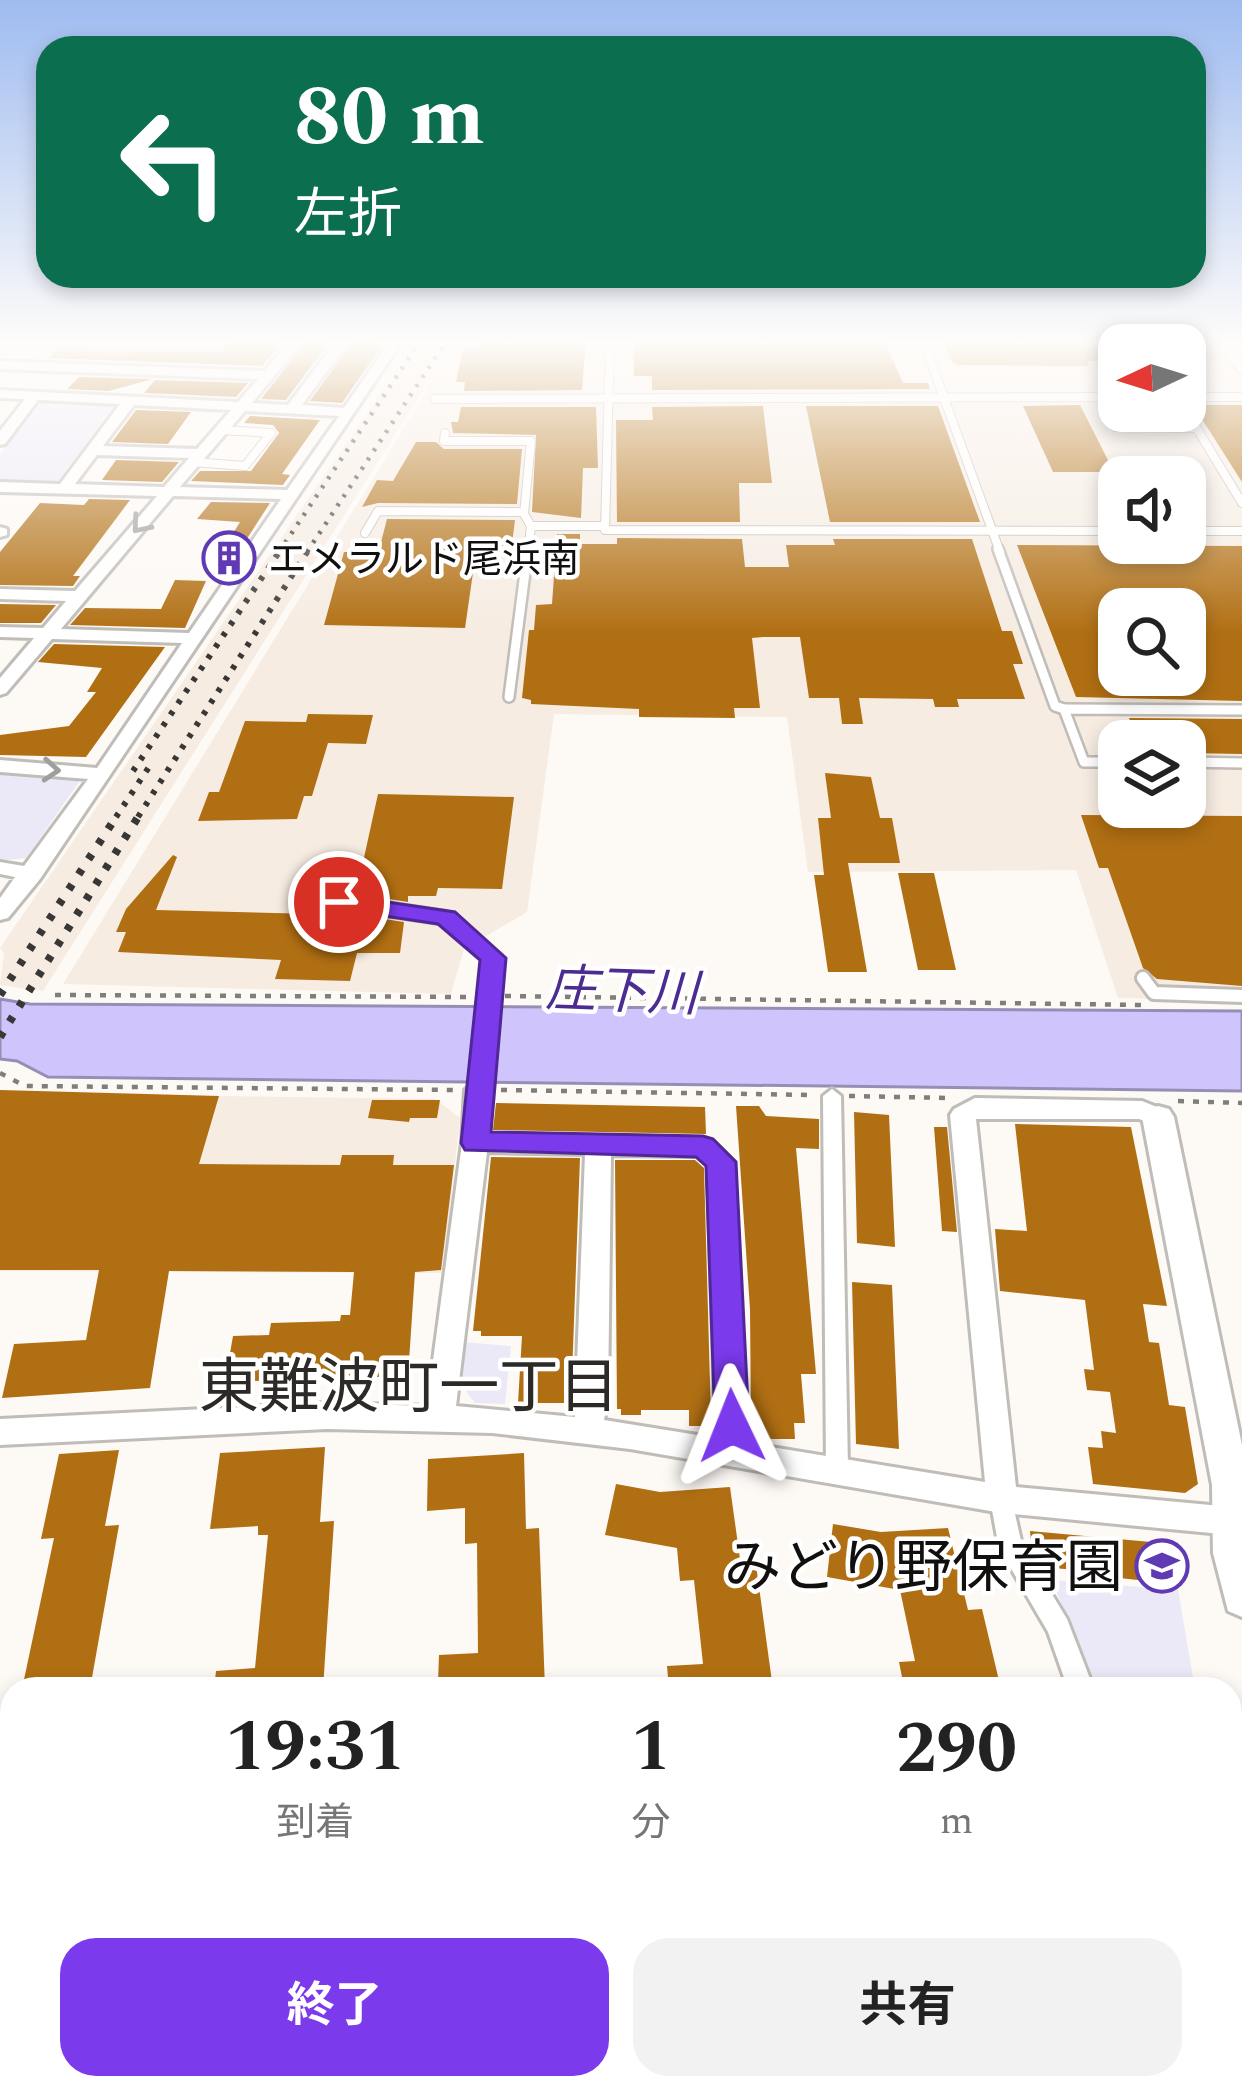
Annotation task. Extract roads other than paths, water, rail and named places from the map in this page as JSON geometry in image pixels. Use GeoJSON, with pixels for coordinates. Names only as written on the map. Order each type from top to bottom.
{"type":"FeatureCollection","features":[{"type":"Feature","properties":{"kind":"street"},"geometry":{"type":"LineString","coordinates":[[64,488],[102,438]]}},
{"type":"Feature","properties":{"kind":"street"},"geometry":{"type":"LineString","coordinates":[[0,689],[9,667],[47,634],[214,438]]}},
{"type":"Feature","properties":{"kind":"street"},"geometry":{"type":"LineString","coordinates":[[0,913],[102,774],[332,438]]}},
{"type":"Feature","properties":{"kind":"street"},"geometry":{"type":"LineString","coordinates":[[93,450],[197,458]]}},
{"type":"Feature","properties":{"kind":"street"},"geometry":{"type":"LineString","coordinates":[[0,487],[292,495]]}},
{"type":"Feature","properties":{"kind":"street"},"geometry":{"type":"LineString","coordinates":[[0,594],[79,596]]}},
{"type":"Feature","properties":{"kind":"street"},"geometry":{"type":"LineString","coordinates":[[0,632],[195,638]]}},
{"type":"Feature","properties":{"kind":"street"},"geometry":{"type":"LineString","coordinates":[[0,766],[102,774]]}},
{"type":"Feature","properties":{"kind":"street"},"geometry":{"type":"LineString","coordinates":[[0,868],[32,874]]}},
{"type":"Feature","properties":{"kind":"street"},"geometry":{"type":"LineString","coordinates":[[440,1417],[476,1143],[477,1090]]}},
{"type":"Feature","properties":{"kind":"street"},"geometry":{"type":"LineString","coordinates":[[832,1096],[838,1468]]}},
{"type":"Feature","properties":{"kind":"street"},"geometry":{"type":"LineString","coordinates":[[1077,1677],[1058,1627],[1011,1548],[1002,1499],[963,1115],[975,1107],[1164,1109],[1232,1486],[1242,1598]]}},
{"type":"Feature","properties":{"kind":"street"},"geometry":{"type":"LineString","coordinates":[[476,1143],[703,1147],[721,1162],[732,1453]]}},
{"type":"Feature","properties":{"kind":"street"},"geometry":{"type":"LineString","coordinates":[[587,1430],[593,1400],[598,1145]]}},
{"type":"Feature","properties":{"kind":"street"},"geometry":{"type":"LineString","coordinates":[[0,1432],[310,1416],[440,1417],[587,1430],[838,1468],[1002,1499],[1232,1521]]}},
{"type":"Feature","properties":{"kind":"lane"},"geometry":{"type":"LineString","coordinates":[[197,458],[245,466],[267,438]]}},
{"type":"Feature","properties":{"kind":"lane"},"geometry":{"type":"LineString","coordinates":[[445,438],[531,441],[524,512],[531,526],[509,697]]}},
{"type":"Feature","properties":{"kind":"lane"},"geometry":{"type":"LineString","coordinates":[[607,438],[605,530],[1098,531]]}},
{"type":"Feature","properties":{"kind":"lane"},"geometry":{"type":"LineString","coordinates":[[959,438],[1055,706],[1064,710],[1242,710]]}},
{"type":"Feature","properties":{"kind":"lane"},"geometry":{"type":"LineString","coordinates":[[1202,438],[1242,503]]}},
{"type":"Feature","properties":{"kind":"lane"},"geometry":{"type":"LineString","coordinates":[[365,533],[378,511],[524,512]]}},
{"type":"Feature","properties":{"kind":"lane"},"geometry":{"type":"LineString","coordinates":[[531,526],[605,526]]}},
{"type":"Feature","properties":{"kind":"lane"},"geometry":{"type":"LineString","coordinates":[[1206,531],[1242,531]]}},
{"type":"Feature","properties":{"kind":"lane"},"geometry":{"type":"LineString","coordinates":[[1064,710],[1084,762],[1098,762]]}},
{"type":"Feature","properties":{"kind":"lane"},"geometry":{"type":"LineString","coordinates":[[1206,762],[1242,763]]}},
{"type":"Feature","properties":{"kind":"lane"},"geometry":{"type":"LineString","coordinates":[[339,902],[446,918],[493,958],[477,1090]]}},
{"type":"Feature","properties":{"kind":"lane"},"geometry":{"type":"LineString","coordinates":[[1143,978],[1154,993],[1242,996]]}},
{"type":"Feature","properties":{"kind":"railway"},"geometry":{"type":"LineString","coordinates":[[279,552],[355,438]]}},
{"type":"Feature","properties":{"kind":"railway"},"geometry":{"type":"LineString","coordinates":[[307,552],[382,438]]}},
{"type":"Feature","properties":{"kind":"railway"},"geometry":{"type":"LineString","coordinates":[[138,817],[309,549]]}},
{"type":"Feature","properties":{"kind":"railway"},"geometry":{"type":"LineString","coordinates":[[133,771],[279,552]]}},
{"type":"Feature","properties":{"kind":"railway"},"geometry":{"type":"LineString","coordinates":[[116,817],[153,761]]}},
{"type":"Feature","properties":{"kind":"railway"},"geometry":{"type":"LineString","coordinates":[[0,995],[118,814]]}},
{"type":"Feature","properties":{"kind":"railway"},"geometry":{"type":"LineString","coordinates":[[0,1037],[140,814]]}},
{"type":"Feature","properties":{"kind":"place","name":"エメラルド尾浜南"},"geometry":{"type":"Point","coordinates":[229,558]}},
{"type":"Feature","properties":{"kind":"place","name":"みどり野保育園"},"geometry":{"type":"Point","coordinates":[1162,1566]}},
{"type":"Feature","properties":{"kind":"district","name":"東難波町一丁目"},"geometry":{"type":"Point","coordinates":[409,1386]}},
{"type":"Feature","properties":{"kind":"water label","name":"庄下川"},"geometry":{"type":"Point","coordinates":[622,990]}}]}
